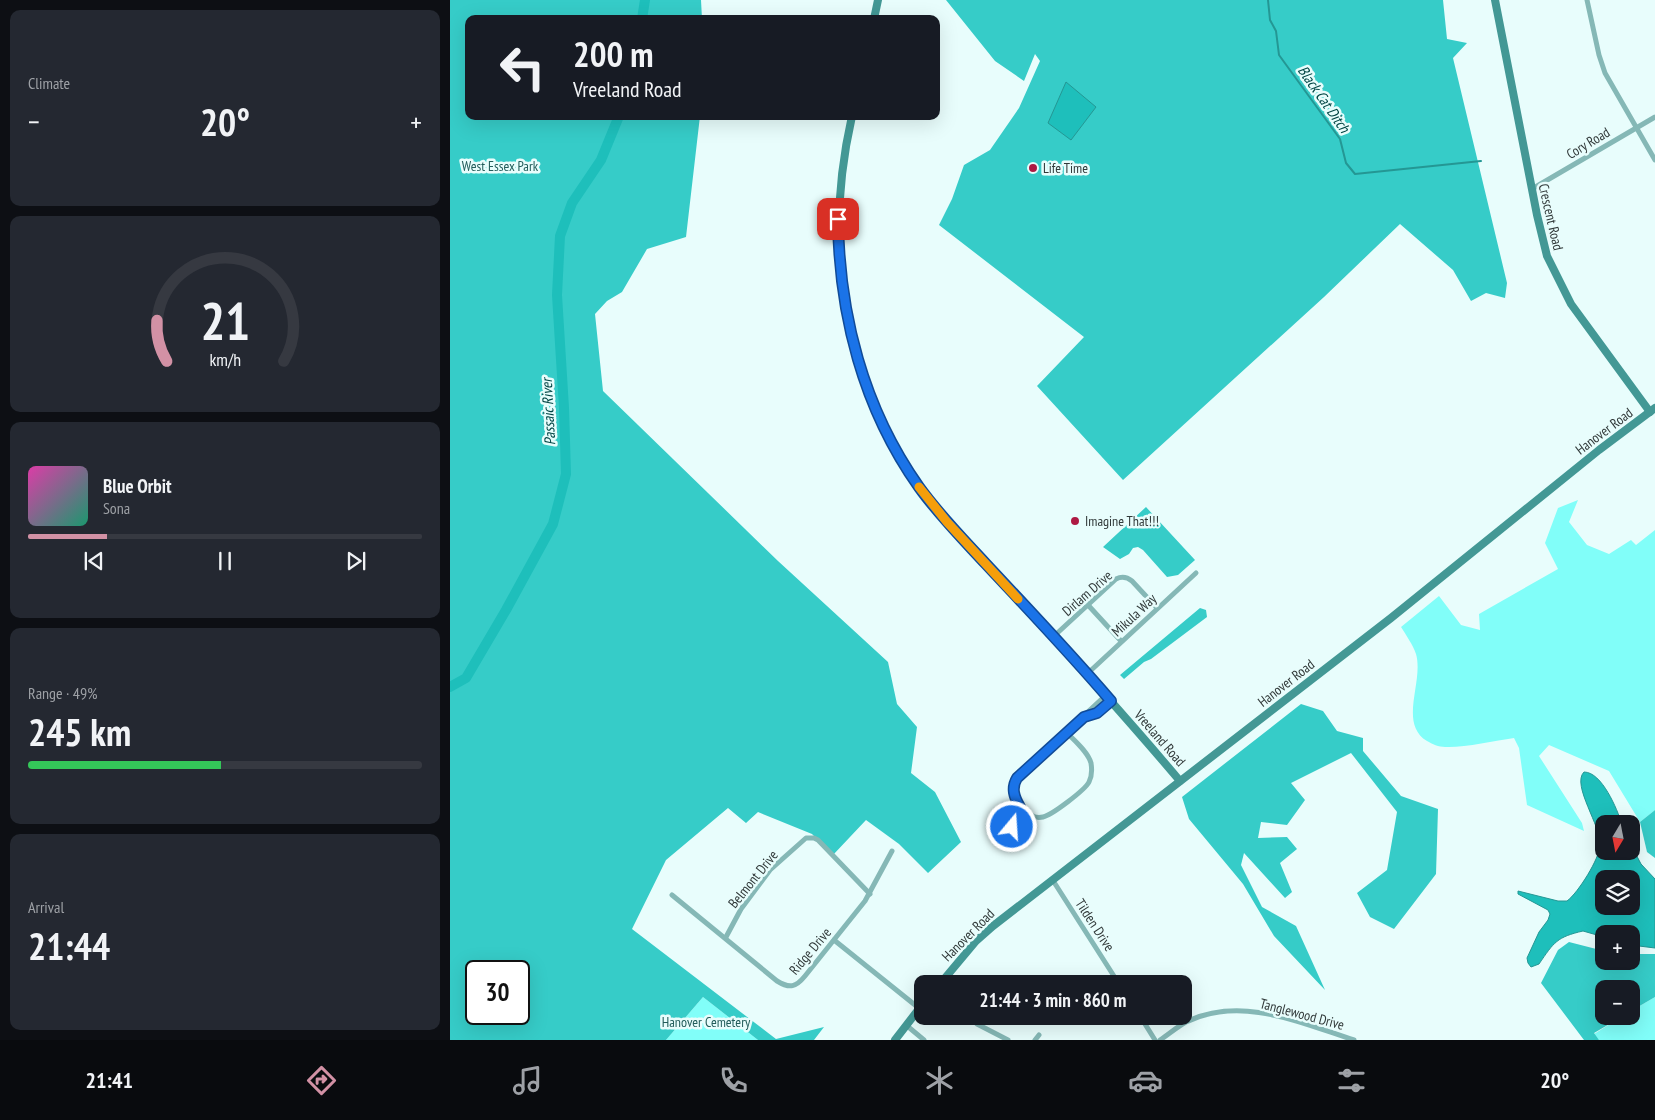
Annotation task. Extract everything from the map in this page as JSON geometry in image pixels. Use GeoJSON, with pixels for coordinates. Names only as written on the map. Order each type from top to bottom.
{"type":"FeatureCollection","features":[{"type":"Feature","properties":{"kind":"street"},"geometry":{"type":"LineString","coordinates":[[875,15],[878,0]]}},
{"type":"Feature","properties":{"kind":"street","name":"Crescent Road"},"geometry":{"type":"LineString","coordinates":[[1495,0],[1547,256],[1563,290],[1580,318],[1652,410]]}},
{"type":"Feature","properties":{"kind":"street"},"geometry":{"type":"LineString","coordinates":[[1587,0],[1598,55],[1605,72],[1655,160]]}},
{"type":"Feature","properties":{"kind":"street","name":"Cory Road"},"geometry":{"type":"LineString","coordinates":[[1532,189],[1655,116]]}},
{"type":"Feature","properties":{"kind":"street","name":"Vreeland Road"},"geometry":{"type":"LineString","coordinates":[[851,120],[842,168],[838,219],[841,279],[850,330],[860,368],[870,395],[894,445],[919,486],[947,522],[1109,698],[1180,781]]}},
{"type":"Feature","properties":{"kind":"street","name":"Hanover Road"},"geometry":{"type":"LineString","coordinates":[[948,975],[976,941],[993,926],[1391,618],[1599,450],[1652,410]]}},
{"type":"Feature","properties":{"kind":"street","name":"Mikula Way"},"geometry":{"type":"LineString","coordinates":[[1087,674],[1196,573]]}},
{"type":"Feature","properties":{"kind":"street","name":"Dirlam Drive"},"geometry":{"type":"LineString","coordinates":[[1054,637],[1116,579],[1124,577],[1132,581],[1157,608]]}},
{"type":"Feature","properties":{"kind":"street"},"geometry":{"type":"LineString","coordinates":[[1088,605],[1121,641]]}},
{"type":"Feature","properties":{"kind":"street"},"geometry":{"type":"LineString","coordinates":[[1067,733],[1089,757],[1092,773],[1089,781],[1083,789],[1052,813],[1044,817],[1033,816],[1020,807],[1014,793],[1013,787],[1017,778],[1046,750],[1109,698]]}},
{"type":"Feature","properties":{"kind":"street"},"geometry":{"type":"LineString","coordinates":[[1020,807],[1014,817],[1012,827],[1012,832],[1016,836],[1022,837],[1027,835],[1033,816]]}},
{"type":"Feature","properties":{"kind":"street","name":"Belmont Drive"},"geometry":{"type":"LineString","coordinates":[[726,938],[741,909],[770,870],[806,838],[818,840],[870,894]]}},
{"type":"Feature","properties":{"kind":"street","name":"Ridge Drive"},"geometry":{"type":"LineString","coordinates":[[672,895],[777,981],[784,986],[792,987],[805,976],[870,894],[892,851]]}},
{"type":"Feature","properties":{"kind":"street","name":"Tilden Drive"},"geometry":{"type":"LineString","coordinates":[[1052,879],[1113,975]]}},
{"type":"Feature","properties":{"kind":"street"},"geometry":{"type":"LineString","coordinates":[[834,940],[914,1002]]}},
{"type":"Feature","properties":{"kind":"street","name":"Tanglewood Drive"},"geometry":{"type":"LineString","coordinates":[[1160,1040],[1184,1023],[1196,1018],[1223,1011],[1239,1010],[1270,1014],[1354,1040]]}},
{"type":"Feature","properties":{"kind":"street"},"geometry":{"type":"LineString","coordinates":[[895,1040],[914,1015]]}},
{"type":"Feature","properties":{"kind":"street"},"geometry":{"type":"LineString","coordinates":[[906,1025],[924,1040]]}},
{"type":"Feature","properties":{"kind":"street"},"geometry":{"type":"LineString","coordinates":[[979,1025],[1008,1040]]}},
{"type":"Feature","properties":{"kind":"street"},"geometry":{"type":"LineString","coordinates":[[1146,1025],[1155,1040]]}},
{"type":"Feature","properties":{"kind":"street"},"geometry":{"type":"LineString","coordinates":[[1035,1040],[1039,1035]]}},
{"type":"Feature","properties":{"kind":"green space","name":"West Essex Park"},"geometry":{"type":"Polygon","coordinates":[[[450,0],[701,0],[702,15],[465,15],[465,120],[700,120],[686,237],[647,249],[622,292],[607,301],[595,314],[603,391],[778,561],[888,662],[897,704],[917,727],[911,773],[935,792],[961,842],[928,873],[899,844],[866,820],[833,855],[812,834],[758,812],[746,823],[728,808],[666,860],[632,929],[776,1039],[824,1027],[814,1040],[758,1040],[703,997],[666,1040],[450,1040],[450,0]]]}},
{"type":"Feature","properties":{"kind":"green space"},"geometry":{"type":"Polygon","coordinates":[[[946,0],[1443,0],[1447,39],[1467,43],[1453,58],[1507,283],[1505,298],[1486,293],[1471,301],[1453,270],[1400,224],[1324,297],[1123,480],[1037,386],[1084,337],[939,225],[952,199],[964,165],[990,150],[1019,108],[1040,61],[1035,54],[1024,81],[995,61],[946,0]]]}},
{"type":"Feature","properties":{"kind":"green space"},"geometry":{"type":"Polygon","coordinates":[[[1578,500],[1569,522],[1587,545],[1609,554],[1631,540],[1636,545],[1655,530],[1655,810],[1640,822],[1640,815],[1636,815],[1609,771],[1549,745],[1539,756],[1582,823],[1584,831],[1527,805],[1519,748],[1514,738],[1445,747],[1427,741],[1414,724],[1413,713],[1418,665],[1416,654],[1401,627],[1439,596],[1461,625],[1480,630],[1479,614],[1558,569],[1545,543],[1558,508],[1578,500]]]}},
{"type":"Feature","properties":{"kind":"green space"},"geometry":{"type":"Polygon","coordinates":[[[1146,507],[1195,560],[1178,575],[1167,577],[1143,550],[1138,547],[1133,548],[1129,554],[1120,559],[1103,547],[1146,507]]]}},
{"type":"Feature","properties":{"kind":"green space"},"geometry":{"type":"Polygon","coordinates":[[[1200,608],[1206,610],[1207,617],[1151,659],[1144,662],[1124,679],[1120,675],[1200,608]]]}},
{"type":"Feature","properties":{"kind":"green space"},"geometry":{"type":"Polygon","coordinates":[[[1301,704],[1323,711],[1337,731],[1363,738],[1363,751],[1401,796],[1438,809],[1436,874],[1394,929],[1370,917],[1357,893],[1387,870],[1397,812],[1351,753],[1291,783],[1305,800],[1287,825],[1261,822],[1258,838],[1287,837],[1297,849],[1280,863],[1292,892],[1285,898],[1244,853],[1241,865],[1262,907],[1296,926],[1325,990],[1274,936],[1243,884],[1189,819],[1182,797],[1301,704]]]}},
{"type":"Feature","properties":{"kind":"green space"},"geometry":{"type":"Polygon","coordinates":[[[1655,810],[1655,858],[1647,852],[1640,822],[1655,810]]]}},
{"type":"Feature","properties":{"kind":"green space"},"geometry":{"type":"Polygon","coordinates":[[[1569,942],[1595,949],[1595,970],[1640,970],[1640,954],[1655,954],[1655,997],[1640,1006],[1640,980],[1595,980],[1595,1025],[1608,1025],[1594,1033],[1599,1040],[1584,1040],[1541,983],[1558,950],[1569,942]]]}},
{"type":"Feature","properties":{"kind":"green space","name":"Hanover Cemetery"},"geometry":{"type":"Polygon","coordinates":[[[703,997],[758,1040],[666,1040],[703,997]]]}},
{"type":"Feature","properties":{"kind":"green space"},"geometry":{"type":"Polygon","coordinates":[[[1655,997],[1655,1040],[1599,1040],[1594,1034],[1608,1025],[1640,1025],[1640,1006],[1655,997]]]}},
{"type":"Feature","properties":{"kind":"shaded area"},"geometry":{"type":"Polygon","coordinates":[[[1066,82],[1096,107],[1071,140],[1048,123],[1066,82]]]}},
{"type":"Feature","properties":{"kind":"shaded area"},"geometry":{"type":"Polygon","coordinates":[[[1584,772],[1597,778],[1608,792],[1618,815],[1595,815],[1595,823],[1581,786],[1581,778],[1584,772]]]}},
{"type":"Feature","properties":{"kind":"shaded area"},"geometry":{"type":"Polygon","coordinates":[[[1595,860],[1639,860],[1655,879],[1655,948],[1640,946],[1640,925],[1595,925],[1595,934],[1583,931],[1562,938],[1549,950],[1539,964],[1531,967],[1527,958],[1550,914],[1548,910],[1518,894],[1518,891],[1558,901],[1567,901],[1588,875],[1595,860]]]}},
{"type":"Feature","properties":{"kind":"waterway","name":"Passaic River"},"geometry":{"type":"LineString","coordinates":[[643,15],[645,0]]}},
{"type":"Feature","properties":{"kind":"waterway","name":"Black Cat Ditch"},"geometry":{"type":"LineString","coordinates":[[1268,0],[1270,20],[1276,31],[1279,55],[1340,139],[1346,163],[1355,174],[1481,161]]}},
{"type":"Feature","properties":{"kind":"waterway","name":"Passaic River"},"geometry":{"type":"LineString","coordinates":[[450,687],[466,678],[553,524],[566,474],[557,295],[560,236],[572,203],[601,160],[617,120]]}},
{"type":"Feature","properties":{"kind":"slow traffic"},"geometry":{"type":"LineString","coordinates":[[919,487],[947,522],[1018,599]]}},
{"type":"Feature","properties":{"kind":"place","name":"Life Time"},"geometry":{"type":"Point","coordinates":[1033,168]}},
{"type":"Feature","properties":{"kind":"place","name":"Imagine That!!!"},"geometry":{"type":"Point","coordinates":[1075,521]}},
{"type":"Feature","properties":{"kind":"route"},"geometry":{"type":"LineString","coordinates":[[838,219],[840,271],[854,350],[870,395],[894,445],[919,486],[947,522],[1111,701],[1097,713],[1084,717],[1017,778],[1013,787],[1020,807],[1014,817],[1012,827]]}}]}
